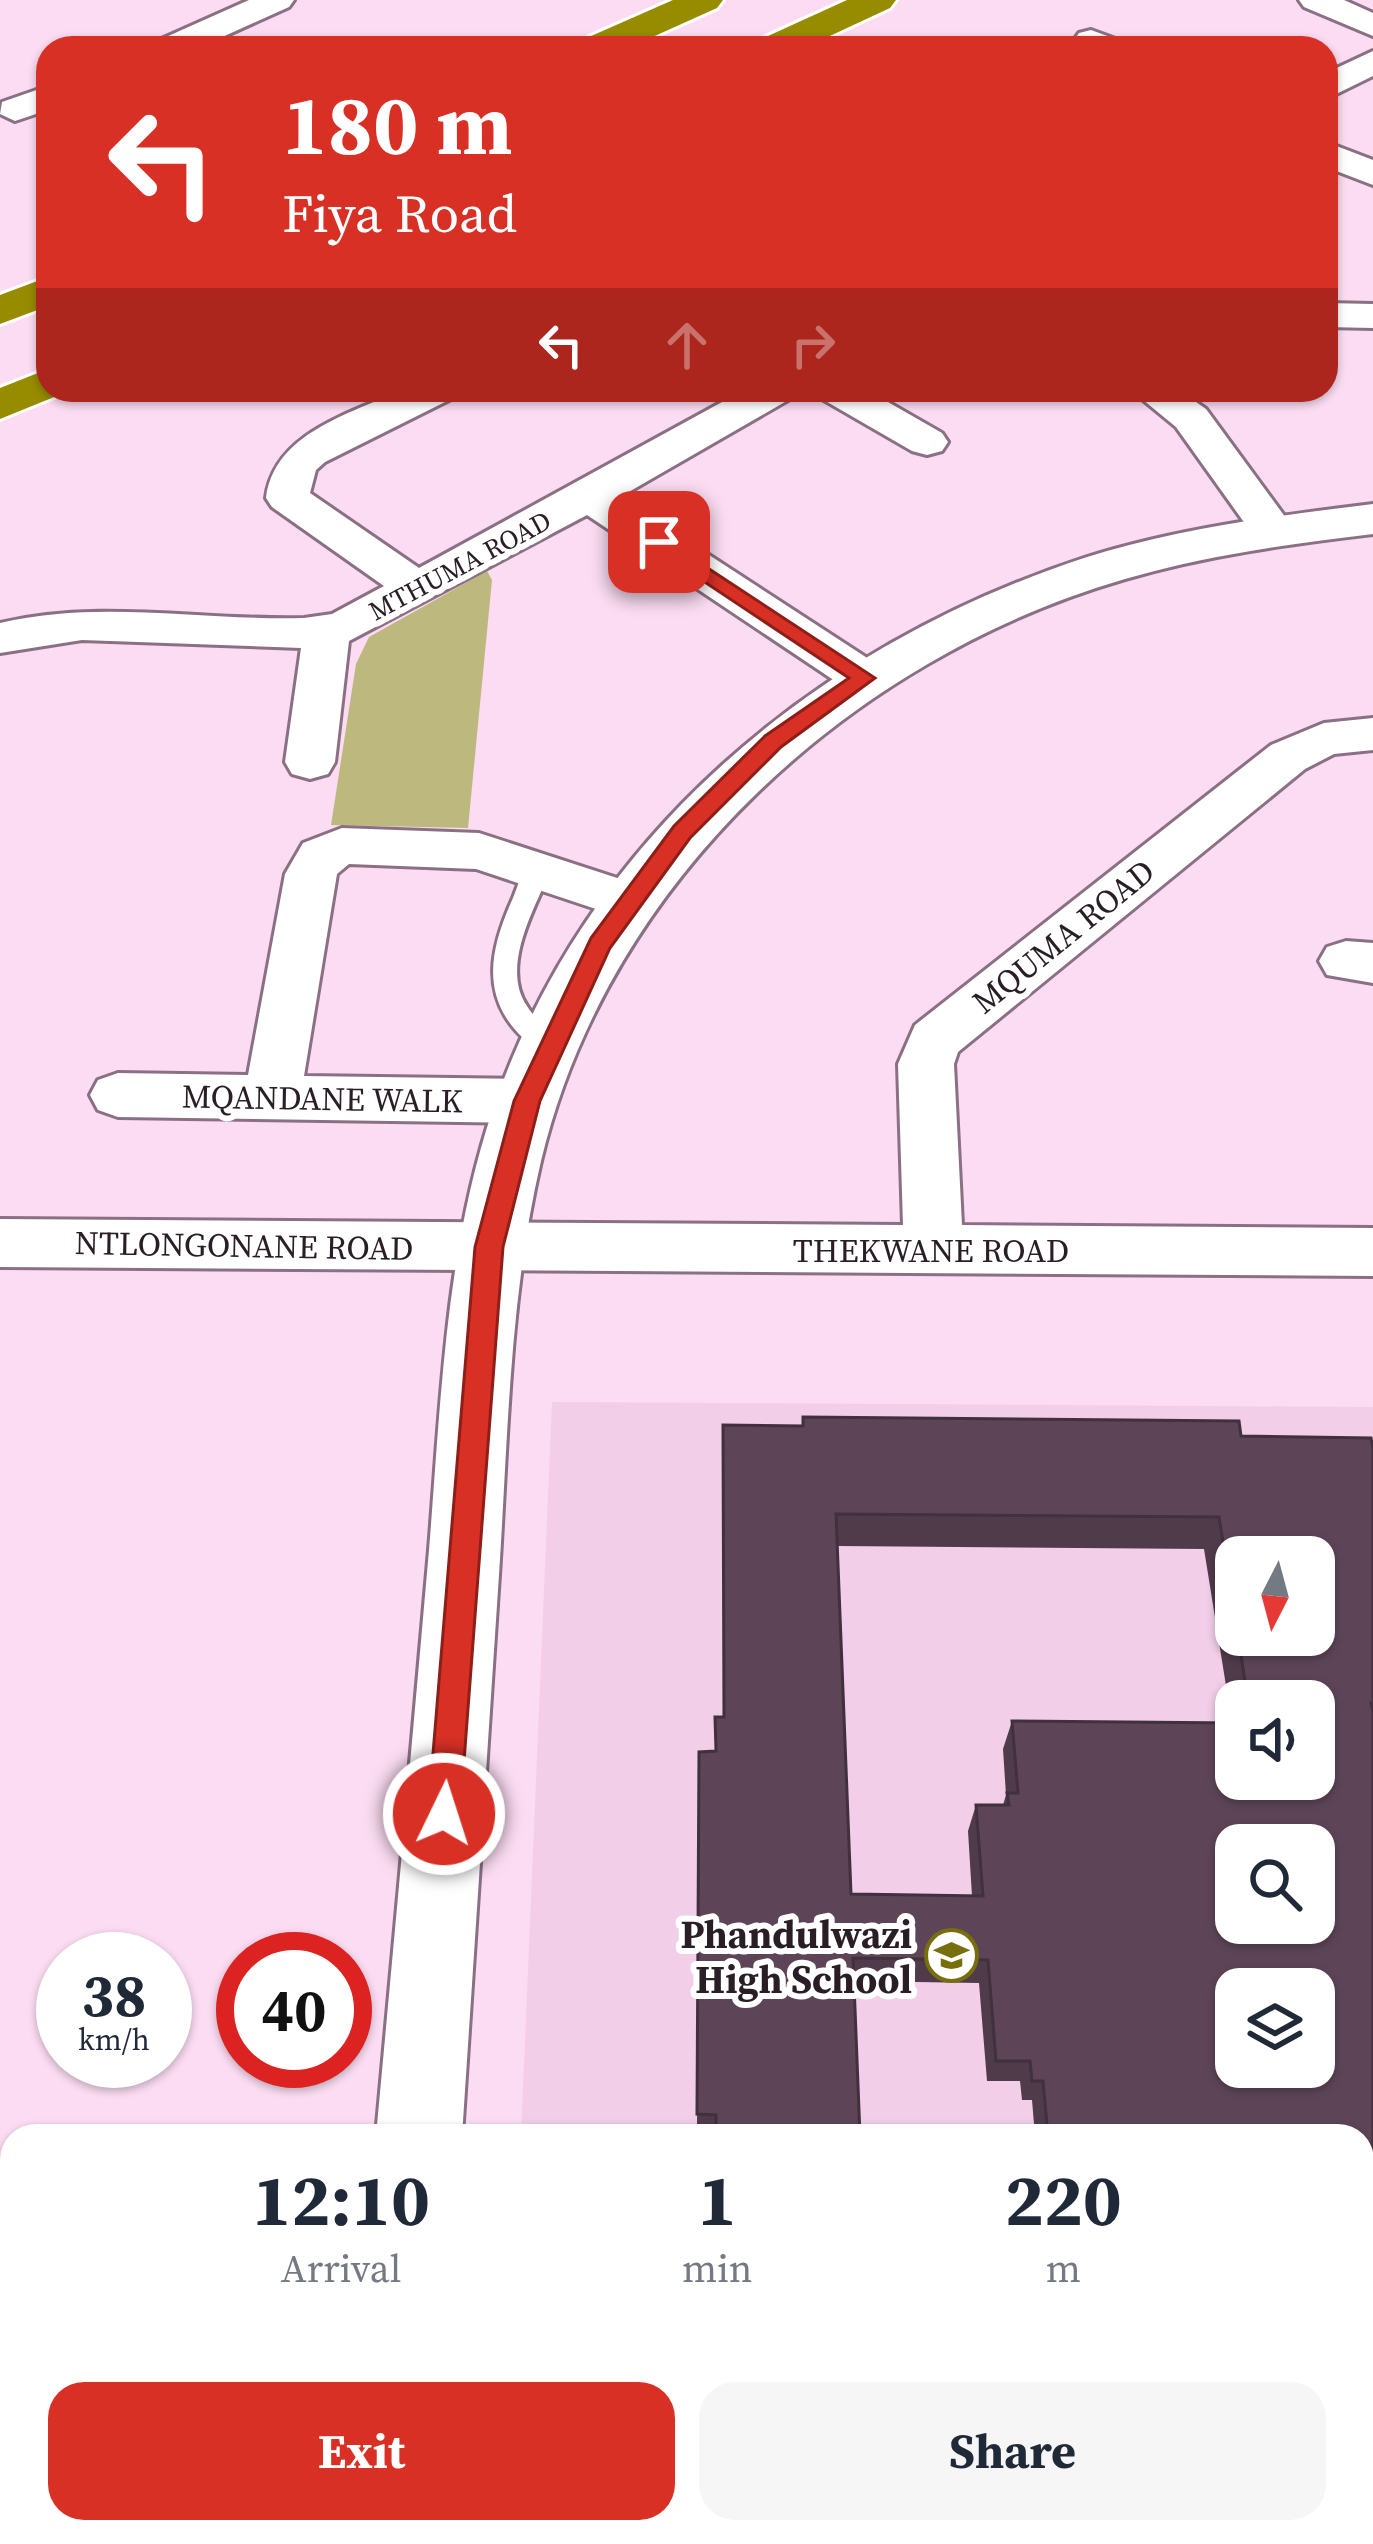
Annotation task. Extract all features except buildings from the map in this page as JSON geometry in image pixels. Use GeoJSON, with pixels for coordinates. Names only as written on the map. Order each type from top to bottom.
{"type":"FeatureCollection","features":[{"type":"Feature","properties":{"kind":"highway"},"geometry":{"type":"LineString","coordinates":[[623,36],[704,0]]}},
{"type":"Feature","properties":{"kind":"highway"},"geometry":{"type":"LineString","coordinates":[[799,36],[877,0]]}},
{"type":"Feature","properties":{"kind":"highway"},"geometry":{"type":"LineString","coordinates":[[0,311],[36,295]]}},
{"type":"Feature","properties":{"kind":"highway"},"geometry":{"type":"LineString","coordinates":[[0,405],[36,388]]}},
{"type":"Feature","properties":{"kind":"street"},"geometry":{"type":"LineString","coordinates":[[196,36],[277,0]]}},
{"type":"Feature","properties":{"kind":"street"},"geometry":{"type":"LineString","coordinates":[[1316,0],[1373,26]]}},
{"type":"Feature","properties":{"kind":"street"},"geometry":{"type":"LineString","coordinates":[[1338,81],[1373,62]]}},
{"type":"Feature","properties":{"kind":"street"},"geometry":{"type":"LineString","coordinates":[[1338,159],[1373,174]]}},
{"type":"Feature","properties":{"kind":"street"},"geometry":{"type":"LineString","coordinates":[[1338,315],[1373,316]]}},
{"type":"Feature","properties":{"kind":"street"},"geometry":{"type":"LineString","coordinates":[[412,402],[298,463],[288,498],[417,588]]}},
{"type":"Feature","properties":{"kind":"street","name":"MTHUMA ROAD"},"geometry":{"type":"LineString","coordinates":[[0,638],[72,628],[327,631],[364,618],[589,496],[738,402]]}},
{"type":"Feature","properties":{"kind":"street"},"geometry":{"type":"LineString","coordinates":[[858,402],[927,442]]}},
{"type":"Feature","properties":{"kind":"street"},"geometry":{"type":"LineString","coordinates":[[1169,402],[1191,418],[1272,529]]}},
{"type":"Feature","properties":{"kind":"street"},"geometry":{"type":"LineString","coordinates":[[589,496],[864,678]]}},
{"type":"Feature","properties":{"kind":"street"},"geometry":{"type":"LineString","coordinates":[[420,2124],[489,1247],[527,1101],[600,944],[682,832],[733,779],[773,742],[914,648],[1040,592],[1132,561],[1272,529],[1373,519]]}},
{"type":"Feature","properties":{"kind":"street"},"geometry":{"type":"LineString","coordinates":[[310,762],[327,631]]}},
{"type":"Feature","properties":{"kind":"street","name":"MQUMA ROAD"},"geometry":{"type":"LineString","coordinates":[[934,1250],[926,1064],[935,1040],[1288,757],[1324,739],[1373,734]]}},
{"type":"Feature","properties":{"kind":"street"},"geometry":{"type":"LineString","coordinates":[[272,1097],[311,874],[321,856],[342,846],[456,848],[629,901]]}},
{"type":"Feature","properties":{"kind":"street","name":"MQANDANE WALK"},"geometry":{"type":"LineString","coordinates":[[118,1095],[527,1101]]}},
{"type":"Feature","properties":{"kind":"street","name":"NTLONGONANE ROAD"},"geometry":{"type":"LineString","coordinates":[[0,1243],[489,1247]]}},
{"type":"Feature","properties":{"kind":"street","name":"THEKWANE ROAD"},"geometry":{"type":"LineString","coordinates":[[489,1247],[1373,1252]]}},
{"type":"Feature","properties":{"kind":"lane"},"geometry":{"type":"LineString","coordinates":[[538,870],[514,928],[505,974],[515,1012],[550,1049]]}},
{"type":"Feature","properties":{"kind":"shaded area"},"geometry":{"type":"Polygon","coordinates":[[[487,571],[492,580],[468,828],[331,825],[356,664],[369,637],[487,571]]]}},
{"type":"Feature","properties":{"kind":"shaded area","name":"Phandulwazi High School"},"geometry":{"type":"Polygon","coordinates":[[[552,1402],[1373,1407],[1373,2124],[522,2124],[552,1402]]]}},
{"type":"Feature","properties":{"kind":"place","name":"Phandulwazi High School"},"geometry":{"type":"Point","coordinates":[951,1956]}},
{"type":"Feature","properties":{"kind":"route"},"geometry":{"type":"LineString","coordinates":[[444,1814],[489,1247],[527,1101],[600,944],[682,832],[773,742],[864,678],[659,542]]}}]}
